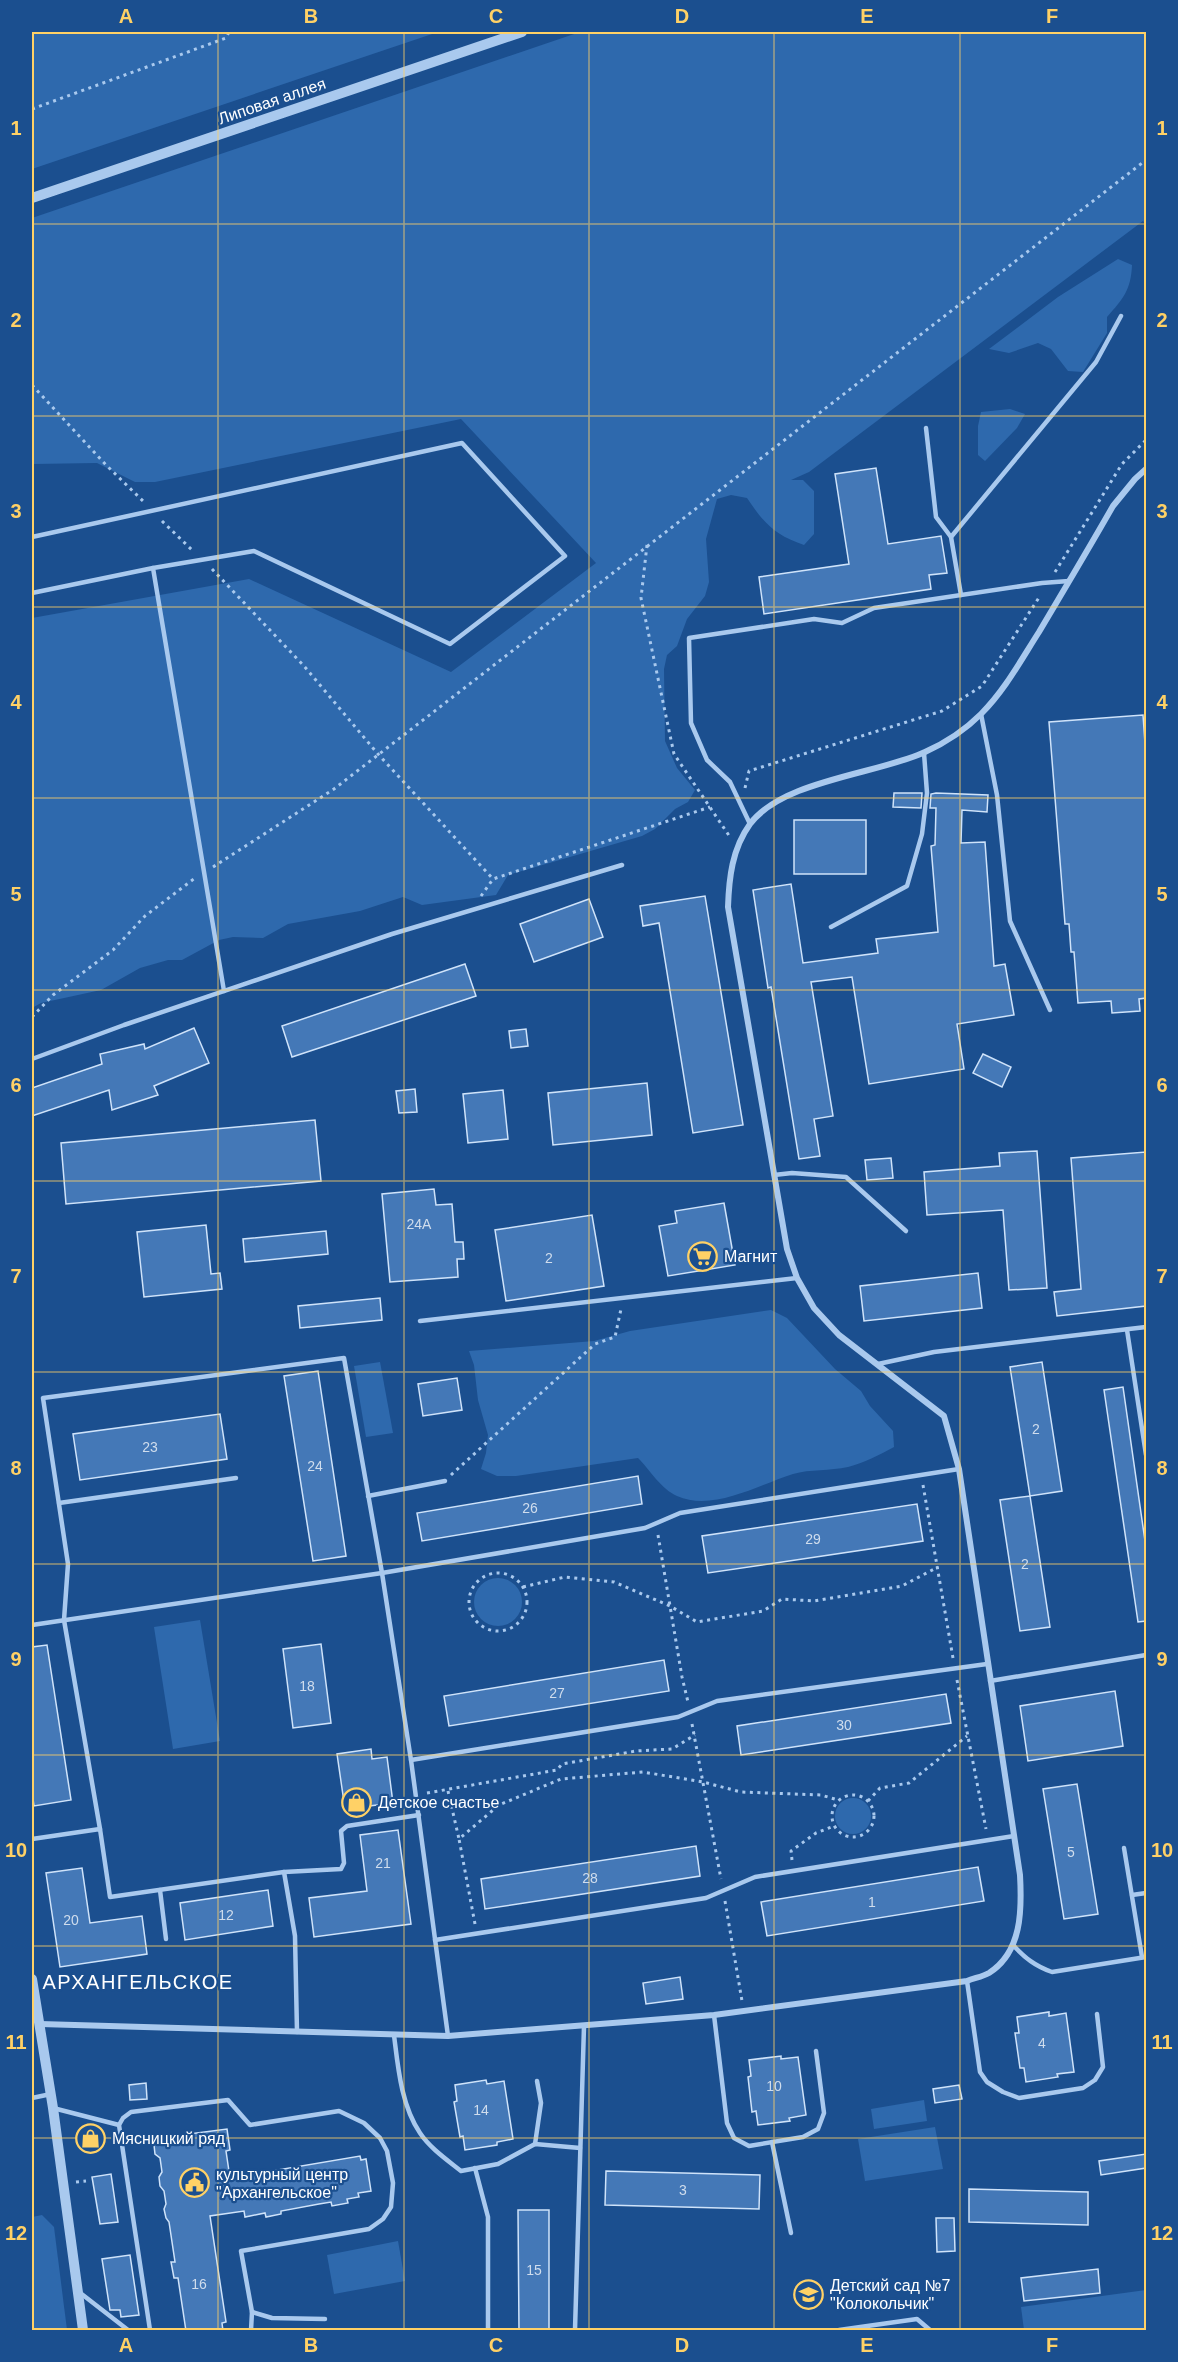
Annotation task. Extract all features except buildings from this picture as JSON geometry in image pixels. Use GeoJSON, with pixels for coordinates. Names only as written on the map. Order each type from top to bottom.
{"type":"FeatureCollection","features":[{"type":"Feature","properties":{"kind":"street","name":"Липовая аллея"},"geometry":{"type":"LineString","coordinates":[[32,198],[522,32]]}},
{"type":"Feature","properties":{"kind":"street"},"geometry":{"type":"LineString","coordinates":[[40,2024],[448,2036],[584,2026],[714,2015],[967,1981],[988,1973],[1000,1963],[1013,1945],[1018,1927],[1021,1894],[959,1468],[944,1416],[839,1335],[814,1308],[797,1278],[787,1249],[728,907],[730,875],[737,848],[750,824],[773,804],[827,782],[924,753],[956,735],[981,714],[1007,684],[1113,506],[1146,469]]}},
{"type":"Feature","properties":{"kind":"street"},"geometry":{"type":"LineString","coordinates":[[32,1979],[53,2108],[82,2331]]}},
{"type":"Feature","properties":{"kind":"lane"},"geometry":{"type":"LineString","coordinates":[[951,537],[1096,362],[1121,316]]}},
{"type":"Feature","properties":{"kind":"lane"},"geometry":{"type":"LineString","coordinates":[[926,428],[936,517],[951,537],[961,595]]}},
{"type":"Feature","properties":{"kind":"lane"},"geometry":{"type":"LineString","coordinates":[[32,537],[462,443],[565,556],[450,644],[254,551],[153,568],[32,593]]}},
{"type":"Feature","properties":{"kind":"lane"},"geometry":{"type":"LineString","coordinates":[[153,568],[224,991]]}},
{"type":"Feature","properties":{"kind":"lane"},"geometry":{"type":"LineString","coordinates":[[750,824],[730,782],[707,760],[691,723],[689,638],[814,619],[842,623],[874,608],[1048,582],[1069,581]]}},
{"type":"Feature","properties":{"kind":"lane"},"geometry":{"type":"LineString","coordinates":[[981,714],[997,795],[1010,921],[1050,1010]]}},
{"type":"Feature","properties":{"kind":"lane"},"geometry":{"type":"LineString","coordinates":[[831,927],[907,886],[922,834],[927,793],[924,753]]}},
{"type":"Feature","properties":{"kind":"lane"},"geometry":{"type":"LineString","coordinates":[[32,1059],[392,934],[622,866]]}},
{"type":"Feature","properties":{"kind":"lane"},"geometry":{"type":"LineString","coordinates":[[774,1175],[792,1173],[846,1177],[906,1232]]}},
{"type":"Feature","properties":{"kind":"lane"},"geometry":{"type":"LineString","coordinates":[[420,1321],[797,1278]]}},
{"type":"Feature","properties":{"kind":"lane"},"geometry":{"type":"LineString","coordinates":[[879,1364],[934,1352],[1146,1327]]}},
{"type":"Feature","properties":{"kind":"lane"},"geometry":{"type":"LineString","coordinates":[[1127,1330],[1146,1455]]}},
{"type":"Feature","properties":{"kind":"lane"},"geometry":{"type":"LineString","coordinates":[[419,1815],[347,1826],[341,1831],[344,1863],[341,1869],[284,1872],[110,1897],[64,1620],[68,1564],[43,1398],[344,1358],[382,1573],[411,1760],[419,1815],[448,2036]]}},
{"type":"Feature","properties":{"kind":"lane"},"geometry":{"type":"LineString","coordinates":[[32,1625],[382,1573],[645,1528],[680,1514],[959,1468]]}},
{"type":"Feature","properties":{"kind":"lane"},"geometry":{"type":"LineString","coordinates":[[59,1503],[236,1478]]}},
{"type":"Feature","properties":{"kind":"lane"},"geometry":{"type":"LineString","coordinates":[[368,1496],[445,1481]]}},
{"type":"Feature","properties":{"kind":"lane"},"geometry":{"type":"LineString","coordinates":[[990,1681],[1146,1655]]}},
{"type":"Feature","properties":{"kind":"lane"},"geometry":{"type":"LineString","coordinates":[[411,1760],[678,1717],[717,1701],[987,1664]]}},
{"type":"Feature","properties":{"kind":"lane"},"geometry":{"type":"LineString","coordinates":[[32,1839],[100,1829]]}},
{"type":"Feature","properties":{"kind":"lane"},"geometry":{"type":"LineString","coordinates":[[435,1941],[705,1898],[755,1876],[1014,1836]]}},
{"type":"Feature","properties":{"kind":"lane"},"geometry":{"type":"LineString","coordinates":[[1013,1945],[1037,1967],[1052,1972],[1144,1957],[1124,1848]]}},
{"type":"Feature","properties":{"kind":"lane"},"geometry":{"type":"LineString","coordinates":[[284,1872],[295,1936],[297,2032]]}},
{"type":"Feature","properties":{"kind":"lane"},"geometry":{"type":"LineString","coordinates":[[160,1890],[166,1939]]}},
{"type":"Feature","properties":{"kind":"lane"},"geometry":{"type":"LineString","coordinates":[[1132,1895],[1146,1893]]}},
{"type":"Feature","properties":{"kind":"lane"},"geometry":{"type":"LineString","coordinates":[[967,1981],[980,2072],[987,2082],[1019,2098],[1083,2088],[1095,2080],[1103,2067],[1097,2014]]}},
{"type":"Feature","properties":{"kind":"lane"},"geometry":{"type":"LineString","coordinates":[[714,2015],[726,2122],[735,2138],[749,2146],[803,2137],[819,2129],[824,2113],[816,2050]]}},
{"type":"Feature","properties":{"kind":"lane"},"geometry":{"type":"LineString","coordinates":[[574,2331],[584,2026]]}},
{"type":"Feature","properties":{"kind":"lane"},"geometry":{"type":"LineString","coordinates":[[394,2034],[399,2074],[410,2115],[420,2133],[436,2152],[460,2171],[498,2164],[535,2144],[580,2148]]}},
{"type":"Feature","properties":{"kind":"lane"},"geometry":{"type":"LineString","coordinates":[[535,2144],[541,2103],[537,2081]]}},
{"type":"Feature","properties":{"kind":"lane"},"geometry":{"type":"LineString","coordinates":[[32,2098],[51,2094]]}},
{"type":"Feature","properties":{"kind":"lane"},"geometry":{"type":"LineString","coordinates":[[150,2331],[119,2125],[123,2118],[131,2112],[228,2100],[250,2125],[339,2111],[364,2123],[380,2138],[387,2151],[393,2183],[392,2207],[383,2219],[369,2229],[241,2251],[252,2312],[251,2331]]}},
{"type":"Feature","properties":{"kind":"lane"},"geometry":{"type":"LineString","coordinates":[[53,2108],[119,2125]]}},
{"type":"Feature","properties":{"kind":"lane"},"geometry":{"type":"LineString","coordinates":[[772,2142],[791,2233]]}},
{"type":"Feature","properties":{"kind":"lane"},"geometry":{"type":"LineString","coordinates":[[475,2168],[488,2217],[488,2328]]}},
{"type":"Feature","properties":{"kind":"lane"},"geometry":{"type":"LineString","coordinates":[[77,2290],[128,2331]]}},
{"type":"Feature","properties":{"kind":"lane"},"geometry":{"type":"LineString","coordinates":[[252,2312],[272,2318],[325,2319]]}},
{"type":"Feature","properties":{"kind":"lane"},"geometry":{"type":"LineString","coordinates":[[839,2331],[917,2319],[930,2328],[930,2331]]}},
{"type":"Feature","properties":{"kind":"path"},"geometry":{"type":"LineString","coordinates":[[32,109],[226,38],[228,32]]}},
{"type":"Feature","properties":{"kind":"path"},"geometry":{"type":"LineString","coordinates":[[32,1017],[53,995],[112,950],[146,916],[204,873],[334,789],[647,544],[1146,160]]}},
{"type":"Feature","properties":{"kind":"path"},"geometry":{"type":"LineString","coordinates":[[32,385],[106,465],[203,560],[304,666],[378,754],[493,879]]}},
{"type":"Feature","properties":{"kind":"path"},"geometry":{"type":"LineString","coordinates":[[741,807],[749,771],[942,711],[982,686],[1122,464],[1146,440]]}},
{"type":"Feature","properties":{"kind":"path"},"geometry":{"type":"LineString","coordinates":[[647,544],[641,598],[674,754],[737,848]]}},
{"type":"Feature","properties":{"kind":"path"},"geometry":{"type":"LineString","coordinates":[[471,912],[493,879],[710,807]]}},
{"type":"Feature","properties":{"kind":"path"},"geometry":{"type":"LineString","coordinates":[[445,1481],[595,1344],[615,1337],[623,1298]]}},
{"type":"Feature","properties":{"kind":"path"},"geometry":{"type":"LineString","coordinates":[[656,1524],[744,2011]]}},
{"type":"Feature","properties":{"kind":"path"},"geometry":{"type":"LineString","coordinates":[[523,1587],[565,1577],[614,1582],[670,1606],[698,1623],[763,1611],[782,1599],[814,1601],[902,1586],[938,1567]]}},
{"type":"Feature","properties":{"kind":"path"},"geometry":{"type":"LineString","coordinates":[[505,1574],[523,1587],[526,1594],[526,1609],[519,1623],[513,1627],[507,1630],[492,1631],[484,1628],[473,1618],[470,1611],[470,1596],[477,1582],[483,1578],[505,1574]]}},
{"type":"Feature","properties":{"kind":"path"},"geometry":{"type":"LineString","coordinates":[[416,1795],[557,1770],[562,1764],[636,1750],[672,1749],[694,1735]]}},
{"type":"Feature","properties":{"kind":"path"},"geometry":{"type":"LineString","coordinates":[[868,1801],[880,1788],[909,1783],[967,1735]]}},
{"type":"Feature","properties":{"kind":"path"},"geometry":{"type":"LineString","coordinates":[[459,1839],[499,1805],[561,1779],[643,1772],[703,1782],[741,1792],[821,1795],[838,1800],[853,1794],[868,1801],[873,1810],[873,1821],[863,1834],[847,1836],[834,1826],[831,1815],[838,1800]]}},
{"type":"Feature","properties":{"kind":"path"},"geometry":{"type":"LineString","coordinates":[[447,1790],[459,1839],[476,1934]]}},
{"type":"Feature","properties":{"kind":"path"},"geometry":{"type":"LineString","coordinates":[[793,1870],[791,1851],[816,1833],[834,1826]]}},
{"type":"Feature","properties":{"kind":"path"},"geometry":{"type":"LineString","coordinates":[[74,2182],[86,2181]]}},
{"type":"Feature","properties":{"kind":"shaded area"},"geometry":{"type":"Polygon","coordinates":[[[32,32],[438,32],[32,169],[32,32]]]}},
{"type":"Feature","properties":{"kind":"shaded area"},"geometry":{"type":"Polygon","coordinates":[[[580,32],[1146,32],[1146,226],[1143,221],[809,472],[791,480],[803,480],[814,491],[814,534],[804,545],[777,532],[747,498],[731,495],[717,499],[706,539],[709,582],[705,596],[687,619],[677,646],[667,655],[664,669],[665,741],[677,768],[695,790],[688,802],[675,809],[655,829],[642,836],[508,875],[496,895],[422,905],[403,897],[360,911],[288,924],[263,938],[233,937],[219,940],[182,960],[168,960],[140,968],[101,990],[41,1003],[32,1008],[32,618],[249,579],[451,672],[596,563],[461,419],[155,482],[135,482],[97,463],[33,464],[32,466],[32,218],[580,32]]]}},
{"type":"Feature","properties":{"kind":"shaded area"},"geometry":{"type":"Polygon","coordinates":[[[1118,259],[1132,265],[1128,288],[1107,317],[1107,333],[1083,372],[1068,371],[1051,349],[1038,343],[1009,353],[989,349],[1058,297],[1118,259]]]}},
{"type":"Feature","properties":{"kind":"shaded area"},"geometry":{"type":"Polygon","coordinates":[[[1010,409],[1025,414],[1017,428],[985,461],[978,455],[978,426],[981,412],[1010,409]]]}},
{"type":"Feature","properties":{"kind":"shaded area"},"geometry":{"type":"Polygon","coordinates":[[[771,1310],[787,1318],[835,1369],[861,1391],[870,1406],[893,1431],[894,1447],[854,1465],[800,1472],[735,1495],[705,1501],[691,1500],[671,1493],[638,1458],[516,1476],[497,1476],[481,1469],[488,1435],[478,1400],[474,1365],[469,1351],[594,1341],[630,1331],[771,1310]]]}},
{"type":"Feature","properties":{"kind":"shaded area"},"geometry":{"type":"Polygon","coordinates":[[[380,1362],[393,1433],[366,1437],[354,1366],[380,1362]]]}},
{"type":"Feature","properties":{"kind":"shaded area"},"geometry":{"type":"Polygon","coordinates":[[[493,1578],[503,1578],[515,1585],[522,1597],[522,1607],[515,1619],[503,1626],[493,1626],[478,1615],[474,1607],[474,1597],[485,1582],[493,1578]]]}},
{"type":"Feature","properties":{"kind":"shaded area"},"geometry":{"type":"Polygon","coordinates":[[[200,1620],[220,1741],[173,1749],[154,1627],[200,1620]]]}},
{"type":"Feature","properties":{"kind":"shaded area"},"geometry":{"type":"Polygon","coordinates":[[[853,1798],[866,1803],[871,1816],[866,1829],[853,1834],[840,1829],[835,1816],[840,1803],[853,1798]]]}},
{"type":"Feature","properties":{"kind":"shaded area"},"geometry":{"type":"Polygon","coordinates":[[[924,2100],[927,2121],[874,2129],[871,2109],[924,2100]]]}},
{"type":"Feature","properties":{"kind":"shaded area"},"geometry":{"type":"Polygon","coordinates":[[[935,2127],[943,2169],[865,2181],[858,2139],[935,2127]]]}},
{"type":"Feature","properties":{"kind":"shaded area"},"geometry":{"type":"Polygon","coordinates":[[[42,2215],[54,2227],[67,2330],[32,2330],[32,2217],[42,2215]]]}},
{"type":"Feature","properties":{"kind":"shaded area"},"geometry":{"type":"Polygon","coordinates":[[[398,2241],[405,2281],[334,2294],[327,2255],[398,2241]]]}},
{"type":"Feature","properties":{"kind":"shaded area"},"geometry":{"type":"Polygon","coordinates":[[[1146,2290],[1146,2330],[1024,2330],[1021,2307],[1146,2290]]]}},
{"type":"Feature","properties":{"kind":"place","name":"Магнит"},"geometry":{"type":"Point","coordinates":[703,1256]}},
{"type":"Feature","properties":{"kind":"place","name":"Детское счастье"},"geometry":{"type":"Point","coordinates":[357,1802]}},
{"type":"Feature","properties":{"kind":"place","name":"Мясницкий ряд"},"geometry":{"type":"Point","coordinates":[91,2138]}},
{"type":"Feature","properties":{"kind":"place","name":"культурный центр \"Архангельское\""},"geometry":{"type":"Point","coordinates":[195,2183]}},
{"type":"Feature","properties":{"kind":"place","name":"Детский сад №7 \"Колокольчик\""},"geometry":{"type":"Point","coordinates":[809,2294]}},
{"type":"Feature","properties":{"kind":"district","name":"АРХАНГЕЛЬСКОЕ"},"geometry":{"type":"Point","coordinates":[138,1982]}}]}
